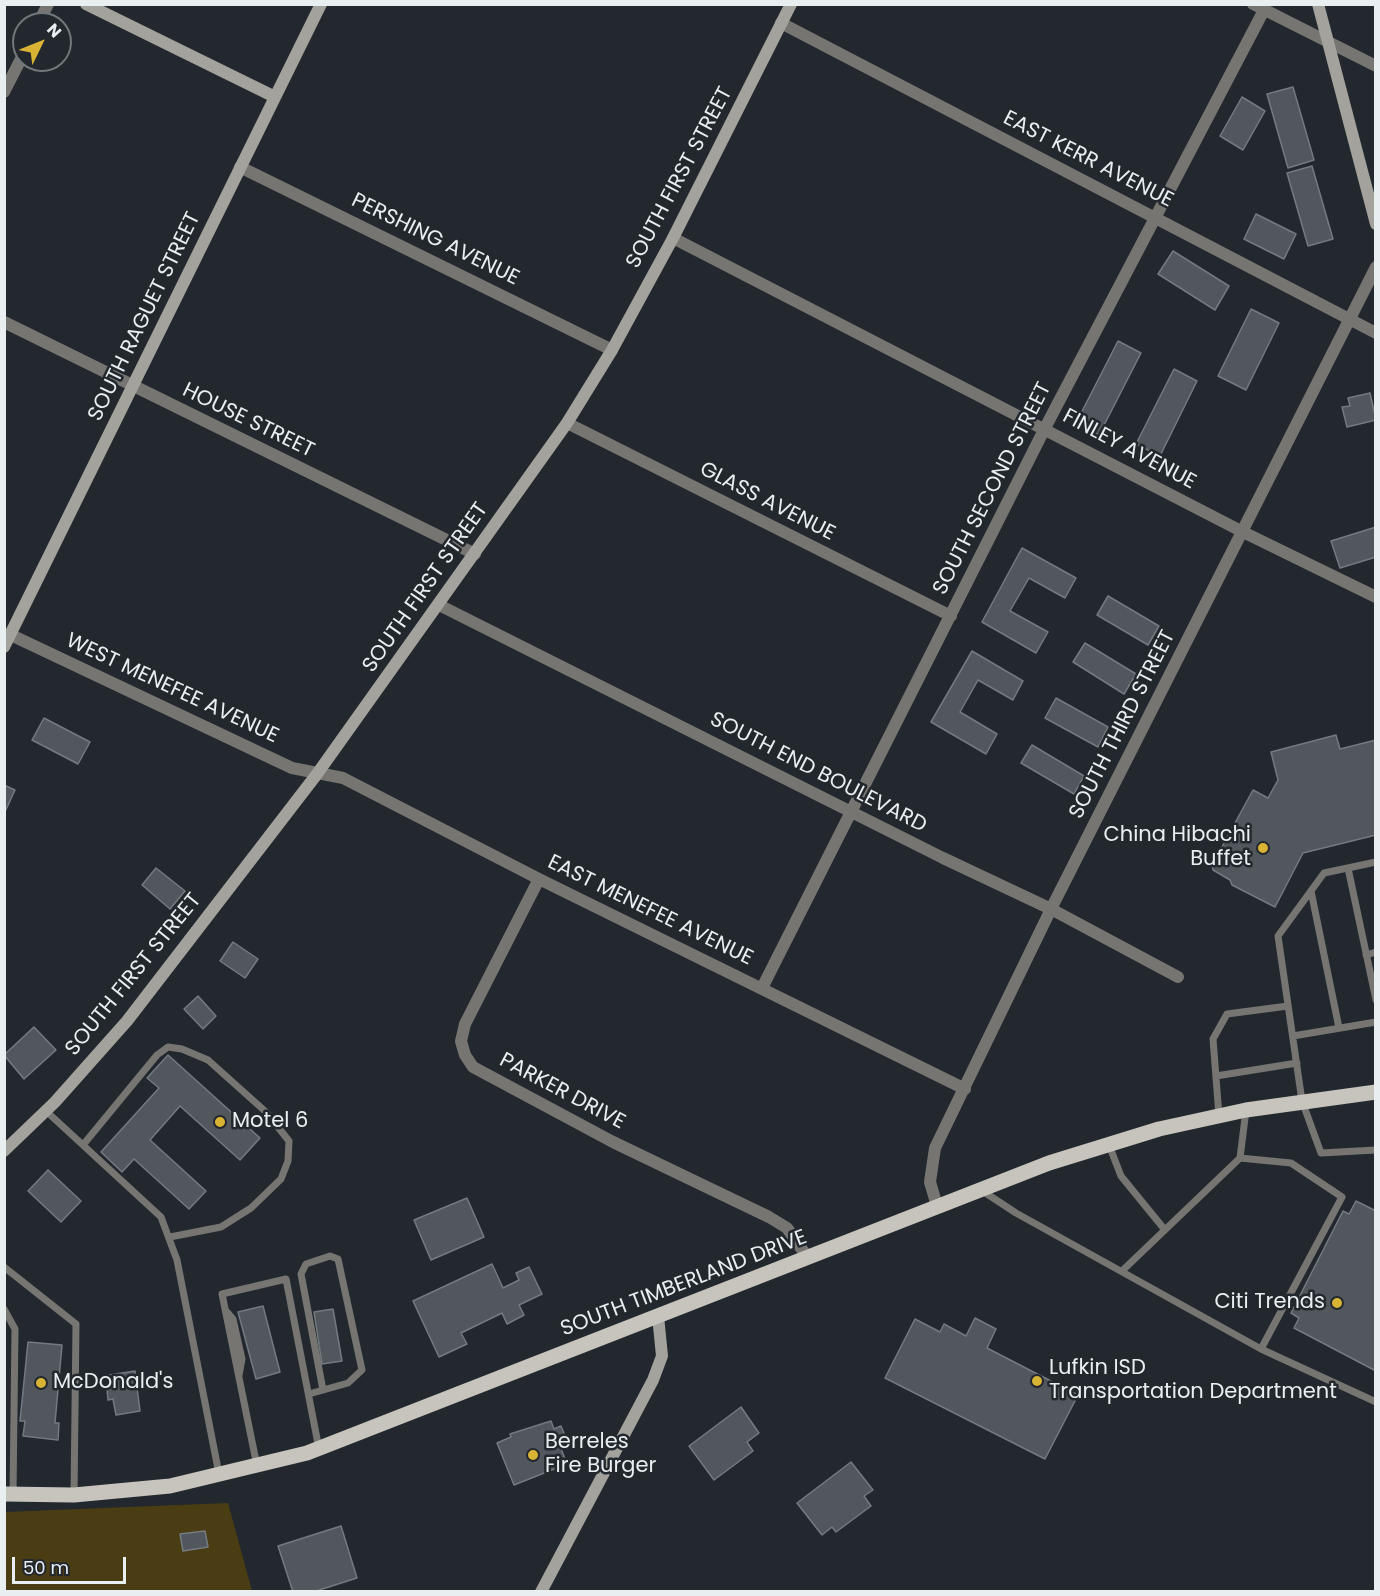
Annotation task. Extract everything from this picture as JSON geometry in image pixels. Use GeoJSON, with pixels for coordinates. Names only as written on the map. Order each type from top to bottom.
{"type":"FeatureCollection","features":[{"type":"Feature","properties":{"kind":"main road","name":"SOUTH TIMBERLAND DRIVE"},"geometry":{"type":"LineString","coordinates":[[9,1495],[74,1495],[170,1486],[319,1449],[1049,1163],[1159,1129],[1246,1110],[1376,1092]]}},
{"type":"Feature","properties":{"kind":"street"},"geometry":{"type":"LineString","coordinates":[[86,4],[275,97]]}},
{"type":"Feature","properties":{"kind":"street","name":"SOUTH RAGUET STREET"},"geometry":{"type":"LineString","coordinates":[[4,647],[12,635],[321,4]]}},
{"type":"Feature","properties":{"kind":"street","name":"SOUTH FIRST STREET"},"geometry":{"type":"LineString","coordinates":[[7,1146],[46,1111],[127,1021],[317,774],[567,423],[612,350],[673,238],[791,4]]}},
{"type":"Feature","properties":{"kind":"street"},"geometry":{"type":"LineString","coordinates":[[1318,4],[1376,224]]}},
{"type":"Feature","properties":{"kind":"street"},"geometry":{"type":"LineString","coordinates":[[1259,7],[1376,66]]}},
{"type":"Feature","properties":{"kind":"street","name":"SOUTH SECOND STREET"},"geometry":{"type":"LineString","coordinates":[[762,988],[1046,428],[1156,217],[1259,7]]}},
{"type":"Feature","properties":{"kind":"street","name":"EAST KERR AVENUE"},"geometry":{"type":"LineString","coordinates":[[781,24],[1376,333]]}},
{"type":"Feature","properties":{"kind":"street"},"geometry":{"type":"LineString","coordinates":[[4,92],[14,72]]}},
{"type":"Feature","properties":{"kind":"street","name":"PERSHING AVENUE"},"geometry":{"type":"LineString","coordinates":[[240,167],[612,350]]}},
{"type":"Feature","properties":{"kind":"street","name":"FINLEY AVENUE"},"geometry":{"type":"LineString","coordinates":[[673,238],[1046,428],[1243,532],[1376,597]]}},
{"type":"Feature","properties":{"kind":"street","name":"SOUTH THIRD STREET"},"geometry":{"type":"LineString","coordinates":[[937,1206],[930,1182],[935,1148],[1051,909],[1376,267]]}},
{"type":"Feature","properties":{"kind":"street","name":"HOUSE STREET"},"geometry":{"type":"LineString","coordinates":[[4,322],[475,554]]}},
{"type":"Feature","properties":{"kind":"street","name":"GLASS AVENUE"},"geometry":{"type":"LineString","coordinates":[[567,423],[951,616]]}},
{"type":"Feature","properties":{"kind":"street","name":"SOUTH END BOULEVARD"},"geometry":{"type":"LineString","coordinates":[[439,605],[1051,909],[1178,978]]}},
{"type":"Feature","properties":{"kind":"street","name":"WEST MENEFEE AVENUE"},"geometry":{"type":"LineString","coordinates":[[12,635],[292,768],[317,774]]}},
{"type":"Feature","properties":{"kind":"street","name":"EAST MENEFEE AVENUE"},"geometry":{"type":"LineString","coordinates":[[317,774],[343,778],[539,879],[965,1089]]}},
{"type":"Feature","properties":{"kind":"street","name":"PARKER DRIVE"},"geometry":{"type":"LineString","coordinates":[[539,879],[465,1024],[461,1041],[465,1055],[473,1067],[614,1142],[769,1217],[787,1228],[808,1258]]}},
{"type":"Feature","properties":{"kind":"street"},"geometry":{"type":"LineString","coordinates":[[541,1592],[653,1380],[662,1356],[658,1316]]}},
{"type":"Feature","properties":{"kind":"lane"},"geometry":{"type":"LineString","coordinates":[[1376,862],[1324,873],[1278,936],[1302,1101],[1321,1153],[1376,1150]]}},
{"type":"Feature","properties":{"kind":"lane"},"geometry":{"type":"LineString","coordinates":[[1347,868],[1376,1000]]}},
{"type":"Feature","properties":{"kind":"lane"},"geometry":{"type":"LineString","coordinates":[[1311,891],[1339,1028]]}},
{"type":"Feature","properties":{"kind":"lane"},"geometry":{"type":"LineString","coordinates":[[1366,954],[1376,952]]}},
{"type":"Feature","properties":{"kind":"lane"},"geometry":{"type":"LineString","coordinates":[[1219,1116],[1213,1039],[1227,1014],[1288,1006]]}},
{"type":"Feature","properties":{"kind":"lane"},"geometry":{"type":"LineString","coordinates":[[1293,1036],[1376,1022]]}},
{"type":"Feature","properties":{"kind":"lane"},"geometry":{"type":"LineString","coordinates":[[83,1145],[157,1055],[168,1047],[208,1060],[266,1112],[289,1141],[288,1161],[281,1179],[250,1208],[221,1227],[170,1237]]}},
{"type":"Feature","properties":{"kind":"lane"},"geometry":{"type":"LineString","coordinates":[[1216,1077],[1297,1063]]}},
{"type":"Feature","properties":{"kind":"lane"},"geometry":{"type":"LineString","coordinates":[[1122,1271],[1240,1158],[1246,1110]]}},
{"type":"Feature","properties":{"kind":"lane"},"geometry":{"type":"LineString","coordinates":[[46,1111],[161,1217],[170,1237],[219,1475]]}},
{"type":"Feature","properties":{"kind":"lane"},"geometry":{"type":"LineString","coordinates":[[1109,1144],[1121,1176],[1165,1230]]}},
{"type":"Feature","properties":{"kind":"lane"},"geometry":{"type":"LineString","coordinates":[[1240,1158],[1291,1163],[1342,1197],[1261,1348]]}},
{"type":"Feature","properties":{"kind":"lane"},"geometry":{"type":"LineString","coordinates":[[980,1190],[1016,1213],[1261,1348],[1376,1402]]}},
{"type":"Feature","properties":{"kind":"lane"},"geometry":{"type":"LineString","coordinates":[[309,1394],[348,1383],[362,1370],[338,1259],[330,1256],[306,1264],[301,1274],[323,1390]]}},
{"type":"Feature","properties":{"kind":"lane"},"geometry":{"type":"LineString","coordinates":[[4,1267],[76,1324],[74,1495]]}},
{"type":"Feature","properties":{"kind":"lane"},"geometry":{"type":"LineString","coordinates":[[257,1466],[222,1294],[286,1279],[319,1449]]}},
{"type":"Feature","properties":{"kind":"lane"},"geometry":{"type":"LineString","coordinates":[[4,1309],[15,1329],[9,1495]]}},
{"type":"Feature","properties":{"kind":"shaded area"},"geometry":{"type":"Polygon","coordinates":[[[228,1503],[252,1591],[5,1591],[4,1512],[228,1503]]]}},
{"type":"Feature","properties":{"kind":"building"},"geometry":{"type":"Polygon","coordinates":[[[1293,87],[1314,160],[1288,168],[1267,94],[1293,87]]]}},
{"type":"Feature","properties":{"kind":"building"},"geometry":{"type":"Polygon","coordinates":[[[1242,97],[1265,111],[1243,150],[1220,136],[1242,97]]]}},
{"type":"Feature","properties":{"kind":"building"},"geometry":{"type":"Polygon","coordinates":[[[1312,166],[1333,239],[1308,246],[1287,173],[1312,166]]]}},
{"type":"Feature","properties":{"kind":"building"},"geometry":{"type":"Polygon","coordinates":[[[1256,214],[1296,234],[1284,259],[1244,239],[1256,214]]]}},
{"type":"Feature","properties":{"kind":"building"},"geometry":{"type":"Polygon","coordinates":[[[1173,251],[1229,286],[1215,310],[1158,274],[1173,251]]]}},
{"type":"Feature","properties":{"kind":"building"},"geometry":{"type":"Polygon","coordinates":[[[1251,309],[1279,323],[1246,390],[1218,376],[1251,309]]]}},
{"type":"Feature","properties":{"kind":"building"},"geometry":{"type":"Polygon","coordinates":[[[1118,341],[1141,353],[1099,435],[1076,423],[1118,341]]]}},
{"type":"Feature","properties":{"kind":"building"},"geometry":{"type":"Polygon","coordinates":[[[1174,369],[1197,381],[1160,456],[1136,444],[1174,369]]]}},
{"type":"Feature","properties":{"kind":"building"},"geometry":{"type":"Polygon","coordinates":[[[1370,393],[1376,420],[1347,427],[1342,407],[1350,406],[1348,398],[1370,393]]]}},
{"type":"Feature","properties":{"kind":"building"},"geometry":{"type":"Polygon","coordinates":[[[1376,527],[1376,557],[1340,568],[1331,541],[1376,527]]]}},
{"type":"Feature","properties":{"kind":"building"},"geometry":{"type":"Polygon","coordinates":[[[1022,548],[1076,578],[1065,598],[1029,578],[1010,611],[1048,632],[1036,653],[982,622],[1022,548]]]}},
{"type":"Feature","properties":{"kind":"building"},"geometry":{"type":"Polygon","coordinates":[[[1108,596],[1159,626],[1148,645],[1097,615],[1108,596]]]}},
{"type":"Feature","properties":{"kind":"building"},"geometry":{"type":"Polygon","coordinates":[[[1085,643],[1136,674],[1124,694],[1073,662],[1085,643]]]}},
{"type":"Feature","properties":{"kind":"building"},"geometry":{"type":"Polygon","coordinates":[[[972,651],[1023,681],[1013,700],[978,680],[960,712],[997,734],[986,754],[931,722],[972,651]]]}},
{"type":"Feature","properties":{"kind":"building"},"geometry":{"type":"Polygon","coordinates":[[[1056,698],[1108,727],[1098,747],[1045,718],[1056,698]]]}},
{"type":"Feature","properties":{"kind":"building"},"geometry":{"type":"Polygon","coordinates":[[[44,718],[90,742],[78,764],[32,740],[44,718]]]}},
{"type":"Feature","properties":{"kind":"building"},"geometry":{"type":"Polygon","coordinates":[[[1336,735],[1340,749],[1376,740],[1376,835],[1303,853],[1275,907],[1232,885],[1230,880],[1213,870],[1212,865],[1253,790],[1268,798],[1278,780],[1271,752],[1336,735]]]}},
{"type":"Feature","properties":{"kind":"building"},"geometry":{"type":"Polygon","coordinates":[[[1032,745],[1084,776],[1074,794],[1021,763],[1032,745]]]}},
{"type":"Feature","properties":{"kind":"building"},"geometry":{"type":"Polygon","coordinates":[[[4,785],[15,790],[4,814],[4,785]]]}},
{"type":"Feature","properties":{"kind":"building"},"geometry":{"type":"Polygon","coordinates":[[[156,868],[185,891],[170,909],[142,885],[156,868]]]}},
{"type":"Feature","properties":{"kind":"building"},"geometry":{"type":"Polygon","coordinates":[[[233,942],[258,959],[245,978],[220,961],[233,942]]]}},
{"type":"Feature","properties":{"kind":"building"},"geometry":{"type":"Polygon","coordinates":[[[198,996],[216,1016],[203,1029],[184,1009],[198,996]]]}},
{"type":"Feature","properties":{"kind":"building"},"geometry":{"type":"Polygon","coordinates":[[[34,1027],[56,1050],[24,1079],[4,1055],[34,1027]]]}},
{"type":"Feature","properties":{"kind":"building","name":"Motel 6"},"geometry":{"type":"Polygon","coordinates":[[[168,1055],[260,1138],[240,1160],[180,1106],[150,1140],[206,1191],[189,1209],[134,1159],[122,1172],[101,1152],[159,1088],[147,1078],[168,1055]]]}},
{"type":"Feature","properties":{"kind":"building"},"geometry":{"type":"Polygon","coordinates":[[[48,1170],[81,1201],[61,1222],[28,1191],[48,1170]]]}},
{"type":"Feature","properties":{"kind":"building"},"geometry":{"type":"Polygon","coordinates":[[[467,1198],[484,1237],[431,1260],[414,1220],[467,1198]]]}},
{"type":"Feature","properties":{"kind":"building"},"geometry":{"type":"Polygon","coordinates":[[[1356,1201],[1376,1211],[1376,1371],[1294,1328],[1299,1318],[1291,1313],[1343,1211],[1349,1214],[1356,1201]]]}},
{"type":"Feature","properties":{"kind":"building"},"geometry":{"type":"Polygon","coordinates":[[[492,1264],[503,1288],[519,1280],[516,1273],[529,1267],[542,1294],[519,1305],[524,1315],[507,1324],[502,1313],[461,1333],[467,1344],[439,1357],[413,1301],[492,1264]]]}},
{"type":"Feature","properties":{"kind":"building"},"geometry":{"type":"Polygon","coordinates":[[[263,1306],[280,1372],[256,1379],[238,1312],[263,1306]]]}},
{"type":"Feature","properties":{"kind":"building"},"geometry":{"type":"Polygon","coordinates":[[[333,1309],[342,1361],[322,1364],[314,1312],[333,1309]]]}},
{"type":"Feature","properties":{"kind":"building"},"geometry":{"type":"Polygon","coordinates":[[[975,1318],[996,1329],[987,1348],[1078,1395],[1045,1459],[885,1378],[915,1319],[940,1332],[944,1324],[966,1336],[975,1318]]]}},
{"type":"Feature","properties":{"kind":"building","name":"McDonald's"},"geometry":{"type":"Polygon","coordinates":[[[28,1342],[62,1345],[55,1423],[59,1423],[58,1440],[23,1436],[25,1421],[20,1421],[28,1342]]]}},
{"type":"Feature","properties":{"kind":"building"},"geometry":{"type":"Polygon","coordinates":[[[135,1371],[140,1411],[116,1415],[113,1399],[108,1400],[107,1389],[111,1388],[109,1375],[135,1371]]]}},
{"type":"Feature","properties":{"kind":"building"},"geometry":{"type":"Polygon","coordinates":[[[741,1407],[759,1433],[747,1442],[753,1451],[714,1480],[689,1446],[741,1407]]]}},
{"type":"Feature","properties":{"kind":"building","name":"Berreles Fire Burger"},"geometry":{"type":"Polygon","coordinates":[[[551,1421],[554,1429],[561,1426],[568,1443],[560,1446],[567,1464],[514,1485],[497,1443],[511,1437],[510,1434],[551,1421]]]}},
{"type":"Feature","properties":{"kind":"building"},"geometry":{"type":"Polygon","coordinates":[[[851,1462],[873,1490],[864,1496],[871,1506],[836,1532],[832,1527],[822,1535],[797,1503],[851,1462]]]}},
{"type":"Feature","properties":{"kind":"building"},"geometry":{"type":"Polygon","coordinates":[[[341,1526],[357,1578],[313,1592],[293,1592],[278,1546],[341,1526]]]}},
{"type":"Feature","properties":{"kind":"building"},"geometry":{"type":"Polygon","coordinates":[[[205,1531],[208,1547],[183,1551],[180,1534],[205,1531]]]}},
{"type":"Feature","properties":{"kind":"place","name":"China Hibachi Buffet"},"geometry":{"type":"Point","coordinates":[1263,848]}},
{"type":"Feature","properties":{"kind":"place","name":"Motel 6"},"geometry":{"type":"Point","coordinates":[220,1122]}},
{"type":"Feature","properties":{"kind":"place","name":"Citi Trends"},"geometry":{"type":"Point","coordinates":[1337,1303]}},
{"type":"Feature","properties":{"kind":"place","name":"Lufkin ISD Transportation Department"},"geometry":{"type":"Point","coordinates":[1037,1381]}},
{"type":"Feature","properties":{"kind":"place","name":"McDonald's"},"geometry":{"type":"Point","coordinates":[41,1383]}},
{"type":"Feature","properties":{"kind":"place","name":"Berreles Fire Burger"},"geometry":{"type":"Point","coordinates":[533,1455]}}]}
